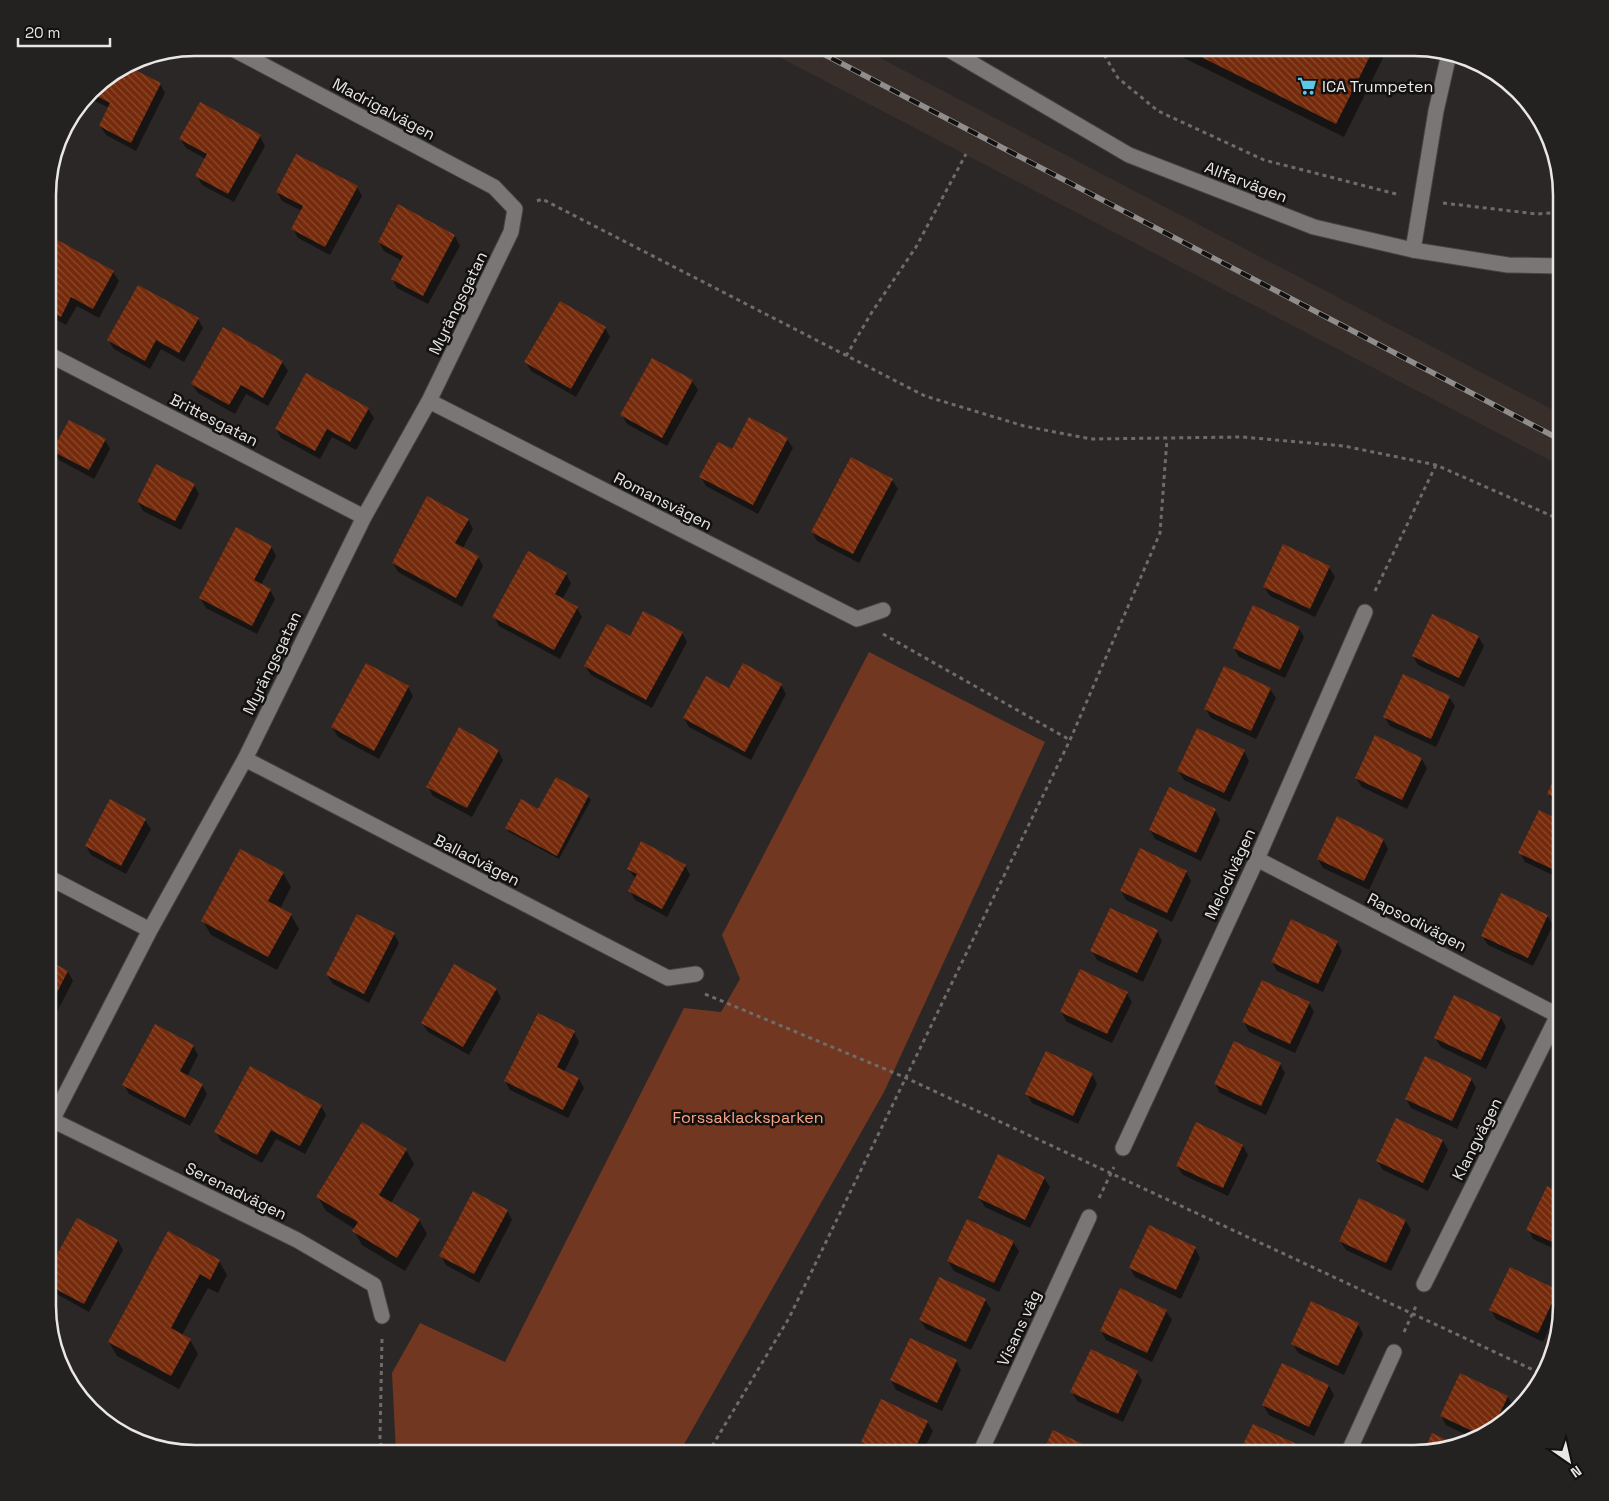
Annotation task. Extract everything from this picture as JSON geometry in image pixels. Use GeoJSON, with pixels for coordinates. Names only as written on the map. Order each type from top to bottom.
{"type":"FeatureCollection","features":[{"type":"Feature","properties":{"kind":"street","name":"Allfarvägen"},"geometry":{"type":"LineString","coordinates":[[960,56],[1129,155],[1314,227],[1413,250],[1508,264],[1552,266]]}},
{"type":"Feature","properties":{"kind":"street","name":"Madrigalvägen"},"geometry":{"type":"LineString","coordinates":[[248,57],[494,187],[515,209]]}},
{"type":"Feature","properties":{"kind":"street"},"geometry":{"type":"LineString","coordinates":[[1413,250],[1436,111],[1447,61]]}},
{"type":"Feature","properties":{"kind":"street","name":"Myrängsgatan"},"geometry":{"type":"LineString","coordinates":[[57,1110],[150,930],[245,759],[364,517],[429,401],[501,256],[511,232],[515,209]]}},
{"type":"Feature","properties":{"kind":"street","name":"Brittesgatan"},"geometry":{"type":"LineString","coordinates":[[57,359],[364,517]]}},
{"type":"Feature","properties":{"kind":"street","name":"Romansvägen"},"geometry":{"type":"LineString","coordinates":[[429,401],[857,619]]}},
{"type":"Feature","properties":{"kind":"street"},"geometry":{"type":"LineString","coordinates":[[857,619],[882,610]]}},
{"type":"Feature","properties":{"kind":"street","name":"Melodivägen"},"geometry":{"type":"LineString","coordinates":[[1122,1148],[1257,859],[1365,612]]}},
{"type":"Feature","properties":{"kind":"street","name":"Balladvägen"},"geometry":{"type":"LineString","coordinates":[[245,759],[668,978],[696,974]]}},
{"type":"Feature","properties":{"kind":"street","name":"Rapsodivägen"},"geometry":{"type":"LineString","coordinates":[[1257,859],[1553,1010]]}},
{"type":"Feature","properties":{"kind":"street"},"geometry":{"type":"LineString","coordinates":[[57,882],[150,930]]}},
{"type":"Feature","properties":{"kind":"street","name":"Klangvägen"},"geometry":{"type":"LineString","coordinates":[[1424,1284],[1553,1028]]}},
{"type":"Feature","properties":{"kind":"street","name":"Serenadvägen"},"geometry":{"type":"LineString","coordinates":[[57,1127],[297,1240],[374,1285],[382,1316]]}},
{"type":"Feature","properties":{"kind":"street","name":"Visans väg"},"geometry":{"type":"LineString","coordinates":[[984,1445],[1089,1217]]}},
{"type":"Feature","properties":{"kind":"street"},"geometry":{"type":"LineString","coordinates":[[1352,1445],[1394,1352]]}},
{"type":"Feature","properties":{"kind":"path"},"geometry":{"type":"LineString","coordinates":[[1105,56],[1118,78],[1158,111],[1264,160],[1420,200],[1537,214],[1552,213]]}},
{"type":"Feature","properties":{"kind":"path"},"geometry":{"type":"LineString","coordinates":[[846,356],[872,312],[916,247],[966,154]]}},
{"type":"Feature","properties":{"kind":"path"},"geometry":{"type":"LineString","coordinates":[[515,209],[542,199],[925,396],[1024,426],[1091,439],[1242,437],[1344,446],[1436,465],[1552,516]]}},
{"type":"Feature","properties":{"kind":"path"},"geometry":{"type":"LineString","coordinates":[[713,1445],[789,1318],[904,1077],[1070,740],[1160,533],[1167,439]]}},
{"type":"Feature","properties":{"kind":"path"},"geometry":{"type":"LineString","coordinates":[[1365,612],[1436,465]]}},
{"type":"Feature","properties":{"kind":"path"},"geometry":{"type":"LineString","coordinates":[[857,619],[1070,740]]}},
{"type":"Feature","properties":{"kind":"path"},"geometry":{"type":"LineString","coordinates":[[704,993],[904,1077],[1536,1371]]}},
{"type":"Feature","properties":{"kind":"path"},"geometry":{"type":"LineString","coordinates":[[1089,1217],[1122,1148]]}},
{"type":"Feature","properties":{"kind":"path"},"geometry":{"type":"LineString","coordinates":[[1394,1352],[1424,1284]]}},
{"type":"Feature","properties":{"kind":"path"},"geometry":{"type":"LineString","coordinates":[[381,1445],[382,1316]]}},
{"type":"Feature","properties":{"kind":"shaded area"},"geometry":{"type":"Polygon","coordinates":[[[877,56],[1552,409],[1552,461],[778,57],[877,56]]]}},
{"type":"Feature","properties":{"kind":"green space","name":"Forssaklacksparken"},"geometry":{"type":"Polygon","coordinates":[[[869,652],[1045,742],[884,1092],[684,1445],[396,1445],[392,1373],[420,1323],[505,1362],[684,1008],[721,1012],[740,979],[722,935],[869,652]]]}},
{"type":"Feature","properties":{"kind":"building","name":"ICA Trumpeten"},"geometry":{"type":"Polygon","coordinates":[[[1199,56],[1370,56],[1336,124],[1199,56]]]}},
{"type":"Feature","properties":{"kind":"building"},"geometry":{"type":"Polygon","coordinates":[[[136,70],[161,83],[131,143],[99,126],[110,103],[98,97],[118,80],[136,70]]]}},
{"type":"Feature","properties":{"kind":"building"},"geometry":{"type":"Polygon","coordinates":[[[200,102],[261,135],[228,194],[195,176],[207,154],[179,139],[200,102]]]}},
{"type":"Feature","properties":{"kind":"building"},"geometry":{"type":"Polygon","coordinates":[[[296,154],[358,186],[325,247],[291,229],[303,206],[276,192],[296,154]]]}},
{"type":"Feature","properties":{"kind":"building"},"geometry":{"type":"Polygon","coordinates":[[[398,204],[455,235],[423,296],[391,279],[403,256],[378,242],[398,204]]]}},
{"type":"Feature","properties":{"kind":"building"},"geometry":{"type":"Polygon","coordinates":[[[57,240],[114,271],[93,309],[71,297],[61,317],[57,315],[57,240]]]}},
{"type":"Feature","properties":{"kind":"building"},"geometry":{"type":"Polygon","coordinates":[[[138,285],[199,318],[179,353],[156,340],[145,361],[107,340],[138,285]]]}},
{"type":"Feature","properties":{"kind":"building"},"geometry":{"type":"Polygon","coordinates":[[[560,301],[606,327],[571,389],[524,362],[560,301]]]}},
{"type":"Feature","properties":{"kind":"building"},"geometry":{"type":"Polygon","coordinates":[[[223,327],[283,361],[263,398],[241,385],[229,405],[191,384],[223,327]]]}},
{"type":"Feature","properties":{"kind":"building"},"geometry":{"type":"Polygon","coordinates":[[[652,358],[693,380],[662,438],[620,415],[652,358]]]}},
{"type":"Feature","properties":{"kind":"building"},"geometry":{"type":"Polygon","coordinates":[[[306,373],[369,408],[350,442],[327,429],[315,451],[275,429],[306,373]]]}},
{"type":"Feature","properties":{"kind":"building"},"geometry":{"type":"Polygon","coordinates":[[[749,417],[788,438],[753,505],[699,477],[718,442],[732,449],[749,417]]]}},
{"type":"Feature","properties":{"kind":"building"},"geometry":{"type":"Polygon","coordinates":[[[69,420],[106,439],[89,470],[57,454],[57,442],[69,420]]]}},
{"type":"Feature","properties":{"kind":"building"},"geometry":{"type":"Polygon","coordinates":[[[851,457],[893,479],[853,554],[811,532],[851,457]]]}},
{"type":"Feature","properties":{"kind":"building"},"geometry":{"type":"Polygon","coordinates":[[[156,464],[195,484],[175,521],[137,502],[156,464]]]}},
{"type":"Feature","properties":{"kind":"building"},"geometry":{"type":"Polygon","coordinates":[[[427,496],[469,519],[455,543],[479,556],[456,598],[392,563],[427,496]]]}},
{"type":"Feature","properties":{"kind":"building"},"geometry":{"type":"Polygon","coordinates":[[[236,527],[272,546],[254,580],[271,589],[252,626],[199,598],[236,527]]]}},
{"type":"Feature","properties":{"kind":"building"},"geometry":{"type":"Polygon","coordinates":[[[1283,544],[1330,566],[1310,609],[1263,587],[1283,544]]]}},
{"type":"Feature","properties":{"kind":"building"},"geometry":{"type":"Polygon","coordinates":[[[528,551],[567,573],[555,594],[578,607],[554,650],[492,617],[528,551]]]}},
{"type":"Feature","properties":{"kind":"building"},"geometry":{"type":"Polygon","coordinates":[[[1253,605],[1300,627],[1280,670],[1233,648],[1253,605]]]}},
{"type":"Feature","properties":{"kind":"building"},"geometry":{"type":"Polygon","coordinates":[[[643,611],[683,632],[646,700],[584,666],[607,624],[630,636],[643,611]]]}},
{"type":"Feature","properties":{"kind":"building"},"geometry":{"type":"Polygon","coordinates":[[[1432,614],[1479,636],[1459,678],[1412,656],[1432,614]]]}},
{"type":"Feature","properties":{"kind":"building"},"geometry":{"type":"Polygon","coordinates":[[[366,663],[409,686],[374,751],[331,727],[366,663]]]}},
{"type":"Feature","properties":{"kind":"building"},"geometry":{"type":"Polygon","coordinates":[[[743,663],[782,684],[745,752],[683,718],[706,676],[729,688],[743,663]]]}},
{"type":"Feature","properties":{"kind":"building"},"geometry":{"type":"Polygon","coordinates":[[[1224,666],[1271,688],[1251,731],[1204,709],[1224,666]]]}},
{"type":"Feature","properties":{"kind":"building"},"geometry":{"type":"Polygon","coordinates":[[[1403,674],[1450,696],[1431,739],[1383,717],[1403,674]]]}},
{"type":"Feature","properties":{"kind":"building"},"geometry":{"type":"Polygon","coordinates":[[[459,727],[499,750],[467,808],[426,787],[459,727]]]}},
{"type":"Feature","properties":{"kind":"building"},"geometry":{"type":"Polygon","coordinates":[[[1197,728],[1245,750],[1224,793],[1177,771],[1197,728]]]}},
{"type":"Feature","properties":{"kind":"building"},"geometry":{"type":"Polygon","coordinates":[[[1375,735],[1422,758],[1402,800],[1355,778],[1375,735]]]}},
{"type":"Feature","properties":{"kind":"building"},"geometry":{"type":"Polygon","coordinates":[[[556,777],[589,795],[557,856],[505,828],[521,799],[538,809],[556,777]]]}},
{"type":"Feature","properties":{"kind":"building"},"geometry":{"type":"Polygon","coordinates":[[[1553,782],[1553,797],[1547,794],[1553,782]]]}},
{"type":"Feature","properties":{"kind":"building"},"geometry":{"type":"Polygon","coordinates":[[[1169,787],[1216,809],[1196,853],[1149,830],[1169,787]]]}},
{"type":"Feature","properties":{"kind":"building"},"geometry":{"type":"Polygon","coordinates":[[[110,799],[146,819],[121,866],[85,846],[110,799]]]}},
{"type":"Feature","properties":{"kind":"building"},"geometry":{"type":"Polygon","coordinates":[[[1539,810],[1553,817],[1553,869],[1518,853],[1539,810]]]}},
{"type":"Feature","properties":{"kind":"building"},"geometry":{"type":"Polygon","coordinates":[[[1337,816],[1384,839],[1364,881],[1317,859],[1337,816]]]}},
{"type":"Feature","properties":{"kind":"building"},"geometry":{"type":"Polygon","coordinates":[[[641,841],[686,865],[662,909],[628,891],[637,874],[627,869],[641,841]]]}},
{"type":"Feature","properties":{"kind":"building"},"geometry":{"type":"Polygon","coordinates":[[[1140,848],[1187,871],[1167,913],[1120,891],[1140,848]]]}},
{"type":"Feature","properties":{"kind":"building"},"geometry":{"type":"Polygon","coordinates":[[[240,849],[284,872],[268,901],[292,914],[268,957],[201,921],[240,849]]]}},
{"type":"Feature","properties":{"kind":"building"},"geometry":{"type":"Polygon","coordinates":[[[1501,893],[1548,915],[1528,958],[1481,936],[1501,893]]]}},
{"type":"Feature","properties":{"kind":"building"},"geometry":{"type":"Polygon","coordinates":[[[1110,908],[1158,930],[1137,973],[1090,951],[1110,908]]]}},
{"type":"Feature","properties":{"kind":"building"},"geometry":{"type":"Polygon","coordinates":[[[357,914],[395,933],[364,994],[326,975],[357,914]]]}},
{"type":"Feature","properties":{"kind":"building"},"geometry":{"type":"Polygon","coordinates":[[[1291,919],[1338,941],[1318,984],[1271,962],[1291,919]]]}},
{"type":"Feature","properties":{"kind":"building"},"geometry":{"type":"Polygon","coordinates":[[[454,964],[497,988],[463,1047],[421,1023],[454,964]]]}},
{"type":"Feature","properties":{"kind":"building"},"geometry":{"type":"Polygon","coordinates":[[[57,965],[68,971],[57,992],[57,965]]]}},
{"type":"Feature","properties":{"kind":"building"},"geometry":{"type":"Polygon","coordinates":[[[1080,969],[1128,992],[1107,1034],[1060,1012],[1080,969]]]}},
{"type":"Feature","properties":{"kind":"building"},"geometry":{"type":"Polygon","coordinates":[[[1262,980],[1310,1002],[1290,1044],[1242,1022],[1262,980]]]}},
{"type":"Feature","properties":{"kind":"building"},"geometry":{"type":"Polygon","coordinates":[[[1454,995],[1501,1017],[1481,1060],[1434,1038],[1454,995]]]}},
{"type":"Feature","properties":{"kind":"building"},"geometry":{"type":"Polygon","coordinates":[[[538,1013],[575,1031],[557,1067],[579,1078],[563,1110],[504,1081],[538,1013]]]}},
{"type":"Feature","properties":{"kind":"building"},"geometry":{"type":"Polygon","coordinates":[[[155,1024],[194,1045],[180,1071],[203,1084],[185,1118],[122,1085],[155,1024]]]}},
{"type":"Feature","properties":{"kind":"building"},"geometry":{"type":"Polygon","coordinates":[[[1234,1041],[1281,1063],[1261,1106],[1214,1084],[1234,1041]]]}},
{"type":"Feature","properties":{"kind":"building"},"geometry":{"type":"Polygon","coordinates":[[[1046,1051],[1093,1073],[1073,1116],[1025,1094],[1046,1051]]]}},
{"type":"Feature","properties":{"kind":"building"},"geometry":{"type":"Polygon","coordinates":[[[1425,1056],[1472,1078],[1452,1121],[1405,1099],[1425,1056]]]}},
{"type":"Feature","properties":{"kind":"building"},"geometry":{"type":"Polygon","coordinates":[[[250,1066],[322,1105],[300,1146],[271,1130],[257,1155],[214,1132],[250,1066]]]}},
{"type":"Feature","properties":{"kind":"building"},"geometry":{"type":"Polygon","coordinates":[[[1396,1118],[1443,1140],[1423,1183],[1376,1161],[1396,1118]]]}},
{"type":"Feature","properties":{"kind":"building"},"geometry":{"type":"Polygon","coordinates":[[[362,1122],[407,1149],[379,1195],[420,1219],[397,1258],[352,1231],[358,1222],[316,1197],[362,1122]]]}},
{"type":"Feature","properties":{"kind":"building"},"geometry":{"type":"Polygon","coordinates":[[[1196,1122],[1243,1145],[1223,1188],[1176,1166],[1196,1122]]]}},
{"type":"Feature","properties":{"kind":"building"},"geometry":{"type":"Polygon","coordinates":[[[998,1154],[1045,1177],[1025,1220],[978,1198],[998,1154]]]}},
{"type":"Feature","properties":{"kind":"building"},"geometry":{"type":"Polygon","coordinates":[[[1547,1186],[1553,1189],[1553,1242],[1526,1230],[1547,1186]]]}},
{"type":"Feature","properties":{"kind":"building"},"geometry":{"type":"Polygon","coordinates":[[[473,1191],[508,1210],[474,1274],[439,1256],[473,1191]]]}},
{"type":"Feature","properties":{"kind":"building"},"geometry":{"type":"Polygon","coordinates":[[[1359,1198],[1406,1220],[1386,1263],[1339,1241],[1359,1198]]]}},
{"type":"Feature","properties":{"kind":"building"},"geometry":{"type":"Polygon","coordinates":[[[77,1218],[118,1240],[84,1304],[57,1290],[57,1255],[77,1218]]]}},
{"type":"Feature","properties":{"kind":"building"},"geometry":{"type":"Polygon","coordinates":[[[967,1219],[1014,1241],[994,1283],[947,1261],[967,1219]]]}},
{"type":"Feature","properties":{"kind":"building"},"geometry":{"type":"Polygon","coordinates":[[[1149,1225],[1196,1247],[1176,1290],[1129,1268],[1149,1225]]]}},
{"type":"Feature","properties":{"kind":"building"},"geometry":{"type":"Polygon","coordinates":[[[168,1231],[220,1260],[210,1280],[200,1274],[171,1328],[191,1339],[171,1376],[108,1342],[168,1231]]]}},
{"type":"Feature","properties":{"kind":"building"},"geometry":{"type":"Polygon","coordinates":[[[1510,1267],[1553,1288],[1553,1301],[1538,1333],[1489,1310],[1510,1267]]]}},
{"type":"Feature","properties":{"kind":"building"},"geometry":{"type":"Polygon","coordinates":[[[939,1277],[986,1299],[966,1342],[919,1320],[939,1277]]]}},
{"type":"Feature","properties":{"kind":"building"},"geometry":{"type":"Polygon","coordinates":[[[1120,1288],[1167,1310],[1147,1353],[1100,1331],[1120,1288]]]}},
{"type":"Feature","properties":{"kind":"building"},"geometry":{"type":"Polygon","coordinates":[[[1311,1301],[1359,1323],[1338,1366],[1291,1344],[1311,1301]]]}},
{"type":"Feature","properties":{"kind":"building"},"geometry":{"type":"Polygon","coordinates":[[[910,1338],[957,1360],[937,1403],[890,1380],[910,1338]]]}},
{"type":"Feature","properties":{"kind":"building"},"geometry":{"type":"Polygon","coordinates":[[[1091,1349],[1138,1371],[1118,1414],[1070,1392],[1091,1349]]]}},
{"type":"Feature","properties":{"kind":"building"},"geometry":{"type":"Polygon","coordinates":[[[1282,1363],[1329,1385],[1309,1427],[1262,1405],[1282,1363]]]}},
{"type":"Feature","properties":{"kind":"building"},"geometry":{"type":"Polygon","coordinates":[[[1460,1373],[1508,1396],[1499,1415],[1473,1431],[1440,1416],[1460,1373]]]}},
{"type":"Feature","properties":{"kind":"building"},"geometry":{"type":"Polygon","coordinates":[[[881,1399],[928,1421],[917,1445],[868,1445],[861,1442],[881,1399]]]}},
{"type":"Feature","properties":{"kind":"building"},"geometry":{"type":"Polygon","coordinates":[[[1253,1424],[1299,1445],[1243,1445],[1253,1424]]]}},
{"type":"Feature","properties":{"kind":"building"},"geometry":{"type":"Polygon","coordinates":[[[1053,1430],[1085,1445],[1046,1445],[1053,1430]]]}},
{"type":"Feature","properties":{"kind":"building"},"geometry":{"type":"Polygon","coordinates":[[[1432,1433],[1447,1440],[1432,1444],[1427,1444],[1432,1433]]]}},
{"type":"Feature","properties":{"kind":"railway"},"geometry":{"type":"LineString","coordinates":[[828,56],[1552,435]]}},
{"type":"Feature","properties":{"kind":"place","name":"ICA Trumpeten"},"geometry":{"type":"Point","coordinates":[1307,86]}}]}
